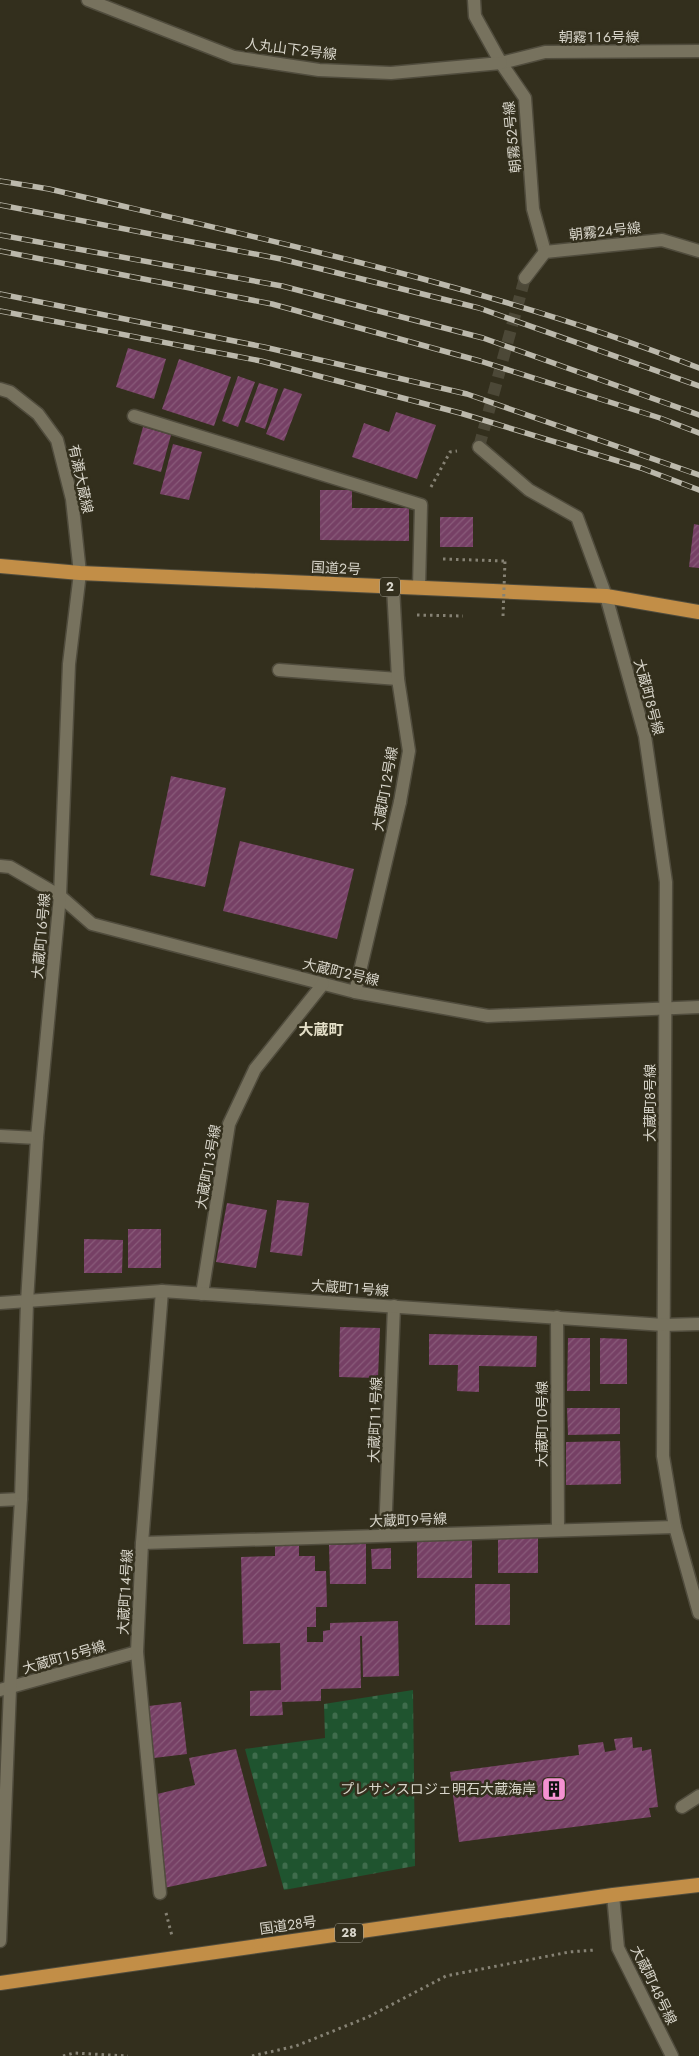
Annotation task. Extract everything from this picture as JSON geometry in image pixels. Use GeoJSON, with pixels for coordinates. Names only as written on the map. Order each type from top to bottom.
{"type":"FeatureCollection","features":[{"type":"Feature","properties":{"kind":"highway","name":"国道2号"},"geometry":{"type":"LineString","coordinates":[[0,566],[80,573],[606,596],[699,612]]}},
{"type":"Feature","properties":{"kind":"highway","name":"国道28号"},"geometry":{"type":"LineString","coordinates":[[0,1983],[177,1956],[613,1895],[699,1885]]}},
{"type":"Feature","properties":{"kind":"street","name":"人丸山下２号線"},"geometry":{"type":"LineString","coordinates":[[88,0],[234,57],[319,70],[391,73],[501,63]]}},
{"type":"Feature","properties":{"kind":"street","name":"朝霧５２号線"},"geometry":{"type":"LineString","coordinates":[[474,0],[475,16],[501,63],[526,98],[533,209],[545,252]]}},
{"type":"Feature","properties":{"kind":"street","name":"朝霧１１６号線"},"geometry":{"type":"LineString","coordinates":[[501,63],[545,52],[699,52]]}},
{"type":"Feature","properties":{"kind":"street","name":"朝霧２４号線"},"geometry":{"type":"LineString","coordinates":[[545,252],[662,240],[698,249]]}},
{"type":"Feature","properties":{"kind":"street"},"geometry":{"type":"LineString","coordinates":[[526,278],[545,252]]}},
{"type":"Feature","properties":{"kind":"street","name":"有瀬大蔵線"},"geometry":{"type":"LineString","coordinates":[[0,389],[10,392],[38,414],[57,440],[72,499],[80,573]]}},
{"type":"Feature","properties":{"kind":"street"},"geometry":{"type":"LineString","coordinates":[[134,416],[421,505],[419,588]]}},
{"type":"Feature","properties":{"kind":"street","name":"大蔵町８号線"},"geometry":{"type":"LineString","coordinates":[[479,447],[529,490],[577,517],[606,596],[645,736],[666,882],[663,1456],[675,1527],[699,1613]]}},
{"type":"Feature","properties":{"kind":"street","name":"大蔵町１６号線"},"geometry":{"type":"LineString","coordinates":[[0,1941],[5,1689],[21,1499],[27,1302],[37,1138],[60,896],[69,664],[80,573]]}},
{"type":"Feature","properties":{"kind":"street","name":"大蔵町１２号線"},"geometry":{"type":"LineString","coordinates":[[355,992],[400,802],[409,751],[398,679],[393,587]]}},
{"type":"Feature","properties":{"kind":"street"},"geometry":{"type":"LineString","coordinates":[[279,670],[398,679]]}},
{"type":"Feature","properties":{"kind":"street","name":"大蔵町２号線"},"geometry":{"type":"LineString","coordinates":[[0,866],[10,867],[60,896],[92,924],[355,992],[488,1016],[699,1007]]}},
{"type":"Feature","properties":{"kind":"street","name":"大蔵町１３号線"},"geometry":{"type":"LineString","coordinates":[[202,1294],[229,1124],[255,1069],[323,984]]}},
{"type":"Feature","properties":{"kind":"street"},"geometry":{"type":"LineString","coordinates":[[0,1136],[37,1138]]}},
{"type":"Feature","properties":{"kind":"street","name":"大蔵町１号線"},"geometry":{"type":"LineString","coordinates":[[0,1303],[162,1291],[664,1324],[699,1324]]}},
{"type":"Feature","properties":{"kind":"street","name":"大蔵町１４号線"},"geometry":{"type":"LineString","coordinates":[[160,1893],[136,1652],[142,1543],[162,1291]]}},
{"type":"Feature","properties":{"kind":"street","name":"大蔵町１１号線"},"geometry":{"type":"LineString","coordinates":[[385,1536],[394,1306]]}},
{"type":"Feature","properties":{"kind":"street","name":"大蔵町１０号線"},"geometry":{"type":"LineString","coordinates":[[557,1317],[558,1530]]}},
{"type":"Feature","properties":{"kind":"street"},"geometry":{"type":"LineString","coordinates":[[0,1500],[21,1499]]}},
{"type":"Feature","properties":{"kind":"street","name":"大蔵町９号線"},"geometry":{"type":"LineString","coordinates":[[142,1543],[675,1527]]}},
{"type":"Feature","properties":{"kind":"street","name":"大蔵町１５号線"},"geometry":{"type":"LineString","coordinates":[[5,1689],[136,1652]]}},
{"type":"Feature","properties":{"kind":"street"},"geometry":{"type":"LineString","coordinates":[[682,1807],[699,1796]]}},
{"type":"Feature","properties":{"kind":"street","name":"大蔵町４８号線"},"geometry":{"type":"LineString","coordinates":[[613,1895],[618,1948],[672,2056]]}},
{"type":"Feature","properties":{"kind":"path"},"geometry":{"type":"LineString","coordinates":[[421,505],[450,452],[479,447]]}},
{"type":"Feature","properties":{"kind":"path"},"geometry":{"type":"LineString","coordinates":[[440,559],[505,561],[503,616]]}},
{"type":"Feature","properties":{"kind":"path"},"geometry":{"type":"LineString","coordinates":[[160,1893],[177,1956]]}},
{"type":"Feature","properties":{"kind":"path"},"geometry":{"type":"LineString","coordinates":[[252,2056],[296,2046],[368,2016],[446,1976],[569,1952],[618,1948]]}},
{"type":"Feature","properties":{"kind":"path"},"geometry":{"type":"LineString","coordinates":[[63,2056],[74,2053],[128,2056]]}},
{"type":"Feature","properties":{"kind":"green space"},"geometry":{"type":"Polygon","coordinates":[[[413,1690],[415,1866],[284,1890],[245,1749],[325,1738],[324,1704],[413,1690]]]}},
{"type":"Feature","properties":{"kind":"building"},"geometry":{"type":"Polygon","coordinates":[[[128,348],[166,359],[154,399],[116,387],[128,348]]]}},
{"type":"Feature","properties":{"kind":"building"},"geometry":{"type":"Polygon","coordinates":[[[179,359],[231,377],[214,426],[162,409],[179,359]]]}},
{"type":"Feature","properties":{"kind":"building"},"geometry":{"type":"Polygon","coordinates":[[[238,376],[255,382],[238,427],[222,421],[238,376]]]}},
{"type":"Feature","properties":{"kind":"building"},"geometry":{"type":"Polygon","coordinates":[[[259,383],[278,389],[265,429],[245,422],[259,383]]]}},
{"type":"Feature","properties":{"kind":"building"},"geometry":{"type":"Polygon","coordinates":[[[284,388],[302,394],[284,441],[266,434],[284,388]]]}},
{"type":"Feature","properties":{"kind":"building"},"geometry":{"type":"Polygon","coordinates":[[[396,412],[436,425],[417,479],[352,457],[364,423],[389,432],[396,412]]]}},
{"type":"Feature","properties":{"kind":"building"},"geometry":{"type":"Polygon","coordinates":[[[143,427],[171,435],[161,472],[133,464],[143,427]]]}},
{"type":"Feature","properties":{"kind":"building"},"geometry":{"type":"Polygon","coordinates":[[[173,444],[202,452],[189,500],[160,494],[173,444]]]}},
{"type":"Feature","properties":{"kind":"building"},"geometry":{"type":"Polygon","coordinates":[[[320,490],[352,490],[352,508],[409,508],[409,541],[320,540],[320,490]]]}},
{"type":"Feature","properties":{"kind":"building"},"geometry":{"type":"Polygon","coordinates":[[[440,517],[473,517],[473,547],[440,547],[440,517]]]}},
{"type":"Feature","properties":{"kind":"building"},"geometry":{"type":"Polygon","coordinates":[[[694,524],[699,525],[699,568],[689,567],[694,524]]]}},
{"type":"Feature","properties":{"kind":"building"},"geometry":{"type":"Polygon","coordinates":[[[171,776],[226,788],[205,887],[150,875],[171,776]]]}},
{"type":"Feature","properties":{"kind":"building"},"geometry":{"type":"Polygon","coordinates":[[[240,841],[354,869],[337,939],[223,911],[240,841]]]}},
{"type":"Feature","properties":{"kind":"building"},"geometry":{"type":"Polygon","coordinates":[[[277,1200],[309,1203],[302,1256],[270,1252],[277,1200]]]}},
{"type":"Feature","properties":{"kind":"building"},"geometry":{"type":"Polygon","coordinates":[[[227,1203],[267,1210],[256,1268],[216,1262],[227,1203]]]}},
{"type":"Feature","properties":{"kind":"building"},"geometry":{"type":"Polygon","coordinates":[[[128,1229],[161,1229],[161,1268],[128,1268],[128,1229]]]}},
{"type":"Feature","properties":{"kind":"building"},"geometry":{"type":"Polygon","coordinates":[[[84,1239],[123,1240],[122,1273],[84,1273],[84,1239]]]}},
{"type":"Feature","properties":{"kind":"building"},"geometry":{"type":"Polygon","coordinates":[[[340,1327],[380,1328],[378,1378],[339,1377],[340,1327]]]}},
{"type":"Feature","properties":{"kind":"building"},"geometry":{"type":"Polygon","coordinates":[[[429,1334],[537,1336],[536,1367],[479,1366],[479,1392],[457,1391],[458,1365],[429,1365],[429,1334]]]}},
{"type":"Feature","properties":{"kind":"building"},"geometry":{"type":"Polygon","coordinates":[[[568,1338],[590,1338],[590,1391],[567,1391],[568,1338]]]}},
{"type":"Feature","properties":{"kind":"building"},"geometry":{"type":"Polygon","coordinates":[[[600,1338],[627,1339],[627,1384],[600,1384],[600,1338]]]}},
{"type":"Feature","properties":{"kind":"building"},"geometry":{"type":"Polygon","coordinates":[[[567,1408],[620,1408],[620,1434],[568,1435],[567,1408]]]}},
{"type":"Feature","properties":{"kind":"building"},"geometry":{"type":"Polygon","coordinates":[[[620,1441],[621,1484],[566,1485],[566,1442],[620,1441]]]}},
{"type":"Feature","properties":{"kind":"building"},"geometry":{"type":"Polygon","coordinates":[[[417,1537],[472,1537],[472,1578],[417,1578],[417,1537]]]}},
{"type":"Feature","properties":{"kind":"building"},"geometry":{"type":"Polygon","coordinates":[[[498,1537],[538,1537],[538,1573],[498,1573],[498,1537]]]}},
{"type":"Feature","properties":{"kind":"building"},"geometry":{"type":"Polygon","coordinates":[[[366,1544],[366,1584],[330,1584],[329,1545],[366,1544]]]}},
{"type":"Feature","properties":{"kind":"building"},"geometry":{"type":"Polygon","coordinates":[[[275,1545],[299,1545],[299,1556],[315,1556],[315,1571],[326,1571],[327,1607],[316,1607],[316,1627],[307,1627],[307,1642],[323,1642],[323,1631],[330,1630],[330,1623],[398,1621],[399,1676],[363,1677],[362,1636],[360,1636],[361,1688],[321,1689],[321,1701],[282,1702],[283,1715],[250,1716],[250,1691],[281,1690],[280,1643],[243,1644],[241,1557],[275,1556],[275,1545]]]}},
{"type":"Feature","properties":{"kind":"building"},"geometry":{"type":"Polygon","coordinates":[[[391,1548],[391,1569],[372,1569],[371,1549],[391,1548]]]}},
{"type":"Feature","properties":{"kind":"building"},"geometry":{"type":"Polygon","coordinates":[[[475,1584],[510,1584],[510,1625],[475,1625],[475,1584]]]}},
{"type":"Feature","properties":{"kind":"building"},"geometry":{"type":"Polygon","coordinates":[[[181,1702],[187,1754],[154,1758],[149,1706],[181,1702]]]}},
{"type":"Feature","properties":{"kind":"building","name":"プレサンスロジェ明石大蔵海岸"},"geometry":{"type":"Polygon","coordinates":[[[632,1737],[633,1748],[642,1747],[642,1751],[651,1749],[658,1807],[649,1808],[651,1817],[459,1842],[450,1772],[579,1755],[578,1745],[603,1742],[605,1752],[616,1750],[614,1739],[632,1737]]]}},
{"type":"Feature","properties":{"kind":"building"},"geometry":{"type":"Polygon","coordinates":[[[236,1749],[267,1866],[164,1888],[157,1794],[195,1785],[189,1758],[236,1749]]]}},
{"type":"Feature","properties":{"kind":"tunnel"},"geometry":{"type":"LineString","coordinates":[[479,447],[525,278]]}},
{"type":"Feature","properties":{"kind":"railway"},"geometry":{"type":"LineString","coordinates":[[0,181],[49,189],[377,267],[540,313],[620,339],[699,368]]}},
{"type":"Feature","properties":{"kind":"railway"},"geometry":{"type":"LineString","coordinates":[[0,205],[281,259],[479,308],[699,386]]}},
{"type":"Feature","properties":{"kind":"railway"},"geometry":{"type":"LineString","coordinates":[[0,235],[282,286],[483,338],[699,415]]}},
{"type":"Feature","properties":{"kind":"railway"},"geometry":{"type":"LineString","coordinates":[[0,251],[272,304],[480,361],[660,418],[699,433]]}},
{"type":"Feature","properties":{"kind":"railway"},"geometry":{"type":"LineString","coordinates":[[0,294],[264,347],[467,394],[699,475]]}},
{"type":"Feature","properties":{"kind":"railway"},"geometry":{"type":"LineString","coordinates":[[0,311],[261,361],[460,413],[641,468],[699,490]]}},
{"type":"Feature","properties":{"kind":"place","name":"プレサンスロジェ明石大蔵海岸"},"geometry":{"type":"Point","coordinates":[554,1789]}},
{"type":"Feature","properties":{"kind":"district","name":"大蔵町"},"geometry":{"type":"Point","coordinates":[321,1030]}}]}
